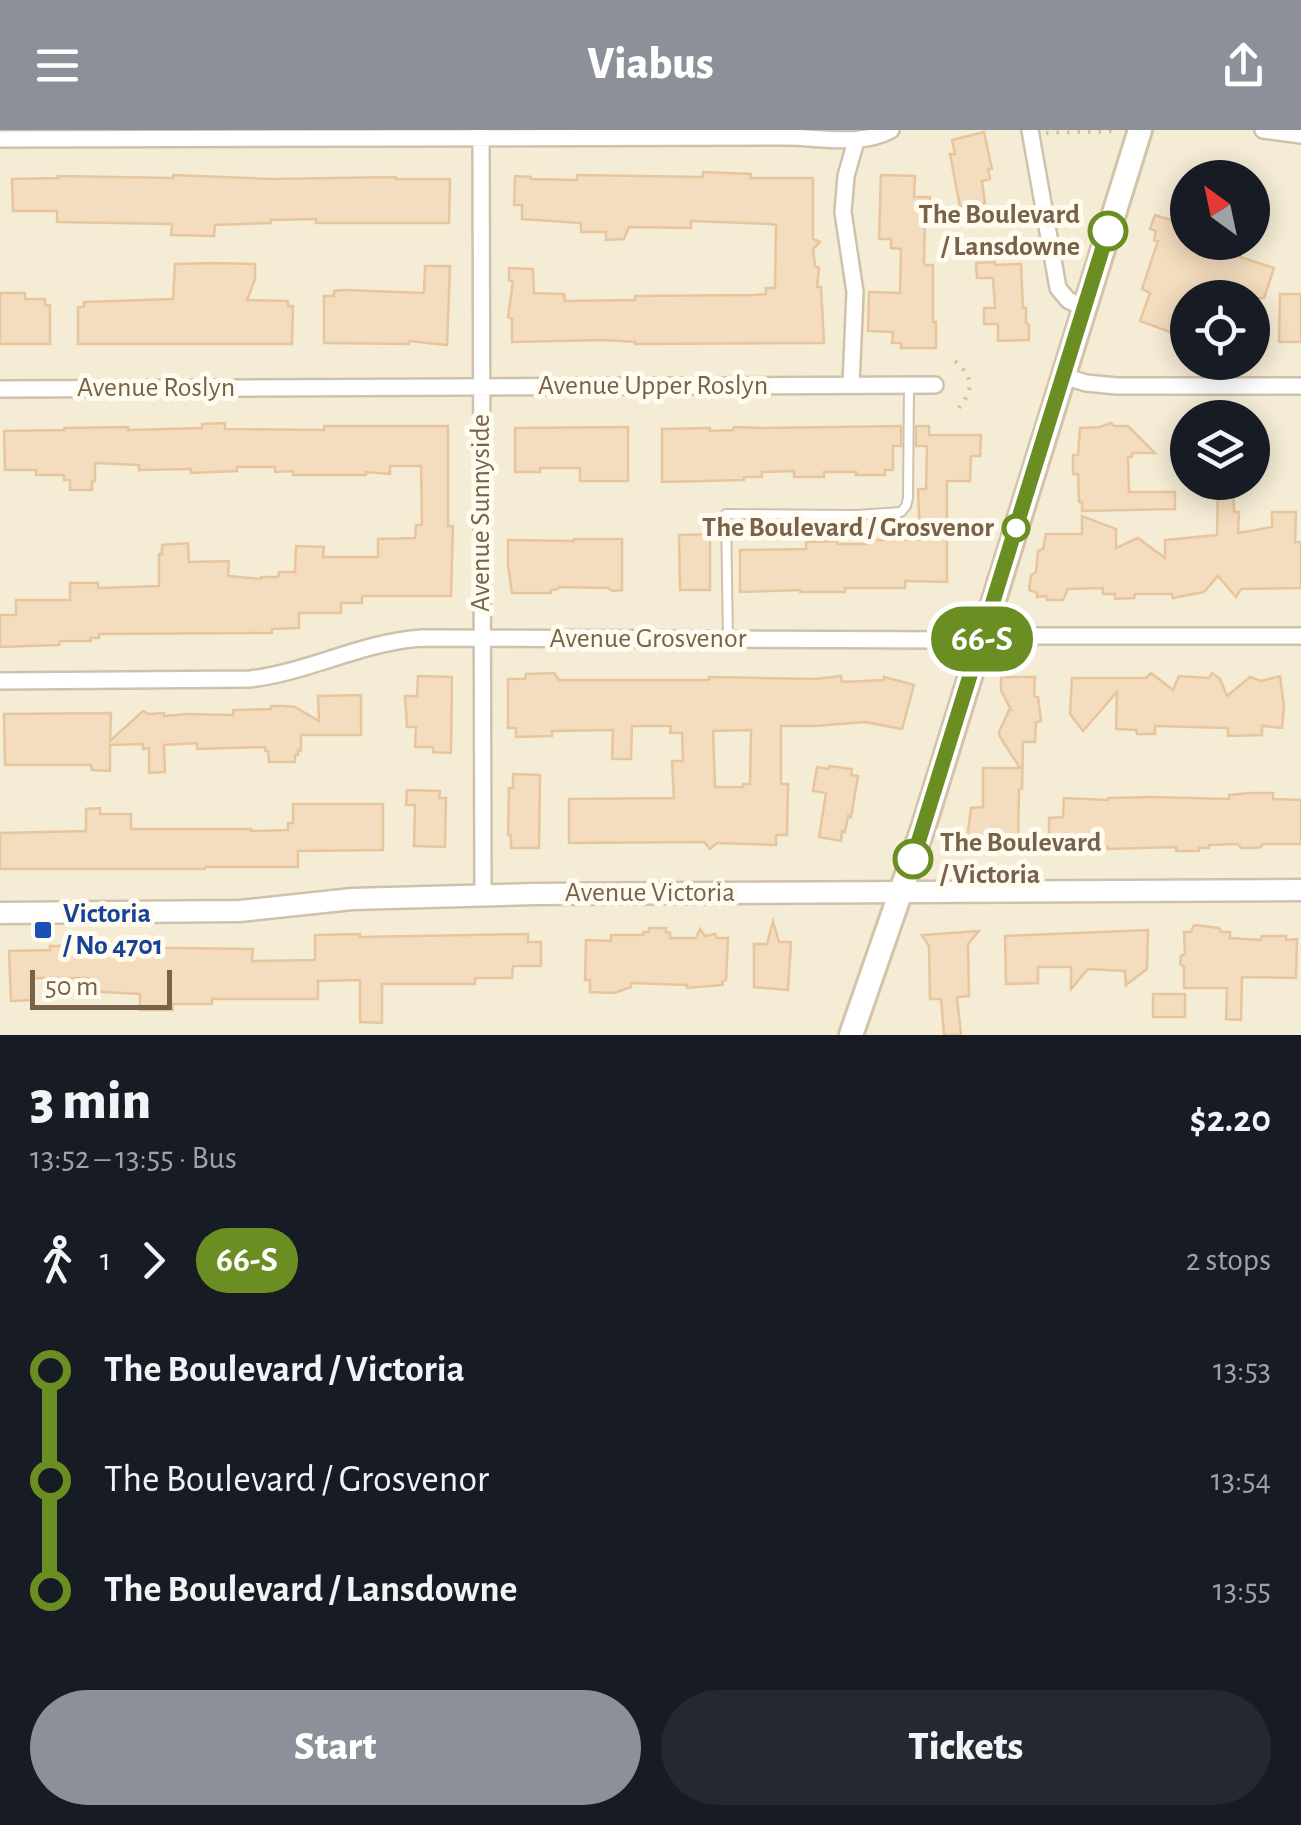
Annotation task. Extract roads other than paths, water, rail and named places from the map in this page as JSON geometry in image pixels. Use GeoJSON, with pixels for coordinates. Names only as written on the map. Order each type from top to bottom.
{"type":"FeatureCollection","features":[{"type":"Feature","properties":{"kind":"main road"},"geometry":{"type":"LineString","coordinates":[[854,1029],[982,638],[1140,130]]}},
{"type":"Feature","properties":{"kind":"street"},"geometry":{"type":"LineString","coordinates":[[0,139],[481,134],[856,141],[891,130]]}},
{"type":"Feature","properties":{"kind":"street"},"geometry":{"type":"LineString","coordinates":[[1030,130],[1058,288],[1068,300],[1084,308]]}},
{"type":"Feature","properties":{"kind":"street"},"geometry":{"type":"LineString","coordinates":[[1264,130],[1301,135]]}},
{"type":"Feature","properties":{"kind":"street","name":"Avenue Sunnyside"},"geometry":{"type":"LineString","coordinates":[[481,134],[482,897]]}},
{"type":"Feature","properties":{"kind":"street"},"geometry":{"type":"LineString","coordinates":[[851,386],[855,292],[844,212],[846,176],[856,141]]}},
{"type":"Feature","properties":{"kind":"street"},"geometry":{"type":"LineString","coordinates":[[1063,376],[1117,386],[1301,386]]}},
{"type":"Feature","properties":{"kind":"street","name":"Avenue Upper Roslyn"},"geometry":{"type":"LineString","coordinates":[[311,387],[935,385]]}},
{"type":"Feature","properties":{"kind":"street","name":"Avenue Roslyn"},"geometry":{"type":"LineString","coordinates":[[0,389],[311,387]]}},
{"type":"Feature","properties":{"kind":"street","name":"Avenue Grosvenor"},"geometry":{"type":"LineString","coordinates":[[0,682],[270,677],[346,652],[399,640],[1301,636]]}},
{"type":"Feature","properties":{"kind":"street","name":"Avenue Victoria"},"geometry":{"type":"LineString","coordinates":[[0,913],[240,910],[352,899],[534,894],[1301,890]]}},
{"type":"Feature","properties":{"kind":"lane"},"geometry":{"type":"LineString","coordinates":[[728,640],[726,514],[901,512],[908,498],[909,385]]}},
{"type":"Feature","properties":{"kind":"place","name":"The Boulevard / Lansdowne"},"geometry":{"type":"Point","coordinates":[1108,231]}},
{"type":"Feature","properties":{"kind":"place","name":"The Boulevard / Grosvenor"},"geometry":{"type":"Point","coordinates":[1016,528]}},
{"type":"Feature","properties":{"kind":"place","name":"The Boulevard / Victoria"},"geometry":{"type":"Point","coordinates":[913,859]}},
{"type":"Feature","properties":{"kind":"place","name":"Victoria / No 4701"},"geometry":{"type":"Point","coordinates":[43,930]}}]}
